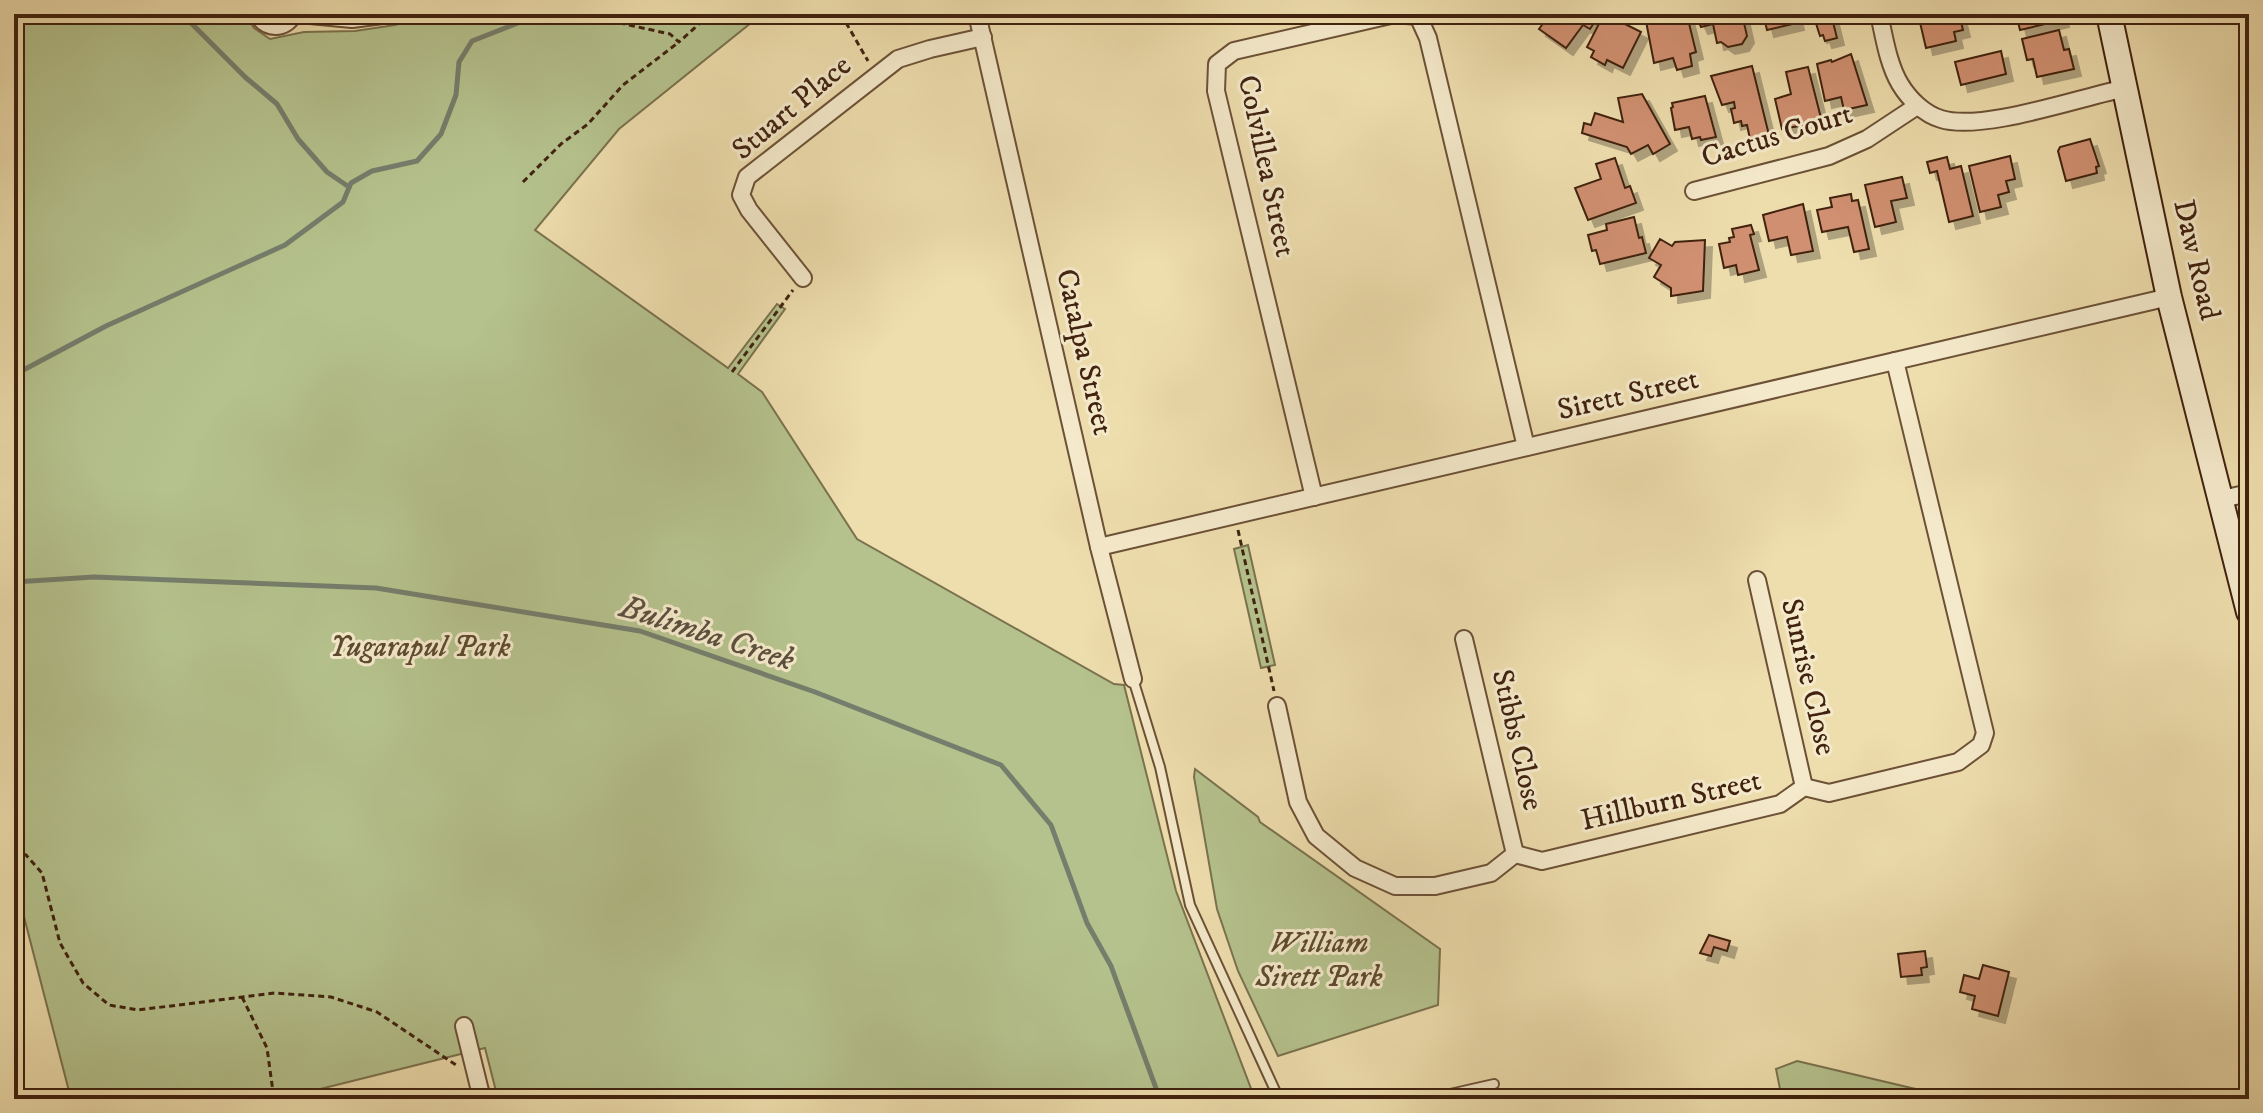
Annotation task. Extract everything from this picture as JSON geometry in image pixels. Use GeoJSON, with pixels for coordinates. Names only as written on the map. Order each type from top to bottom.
{"type":"FeatureCollection","features":[{"type":"Feature","properties":{"kind":"street"},"geometry":{"type":"LineString","coordinates":[[257,14],[263,22],[273,27],[283,25],[296,14],[352,19],[390,14]]}},
{"type":"Feature","properties":{"kind":"street","name":"Catalpa Street"},"geometry":{"type":"LineString","coordinates":[[977,14],[1099,547],[1133,679]]}},
{"type":"Feature","properties":{"kind":"street","name":"Colvillea Street"},"geometry":{"type":"LineString","coordinates":[[1314,497],[1216,91],[1217,64],[1234,51],[1395,14],[1418,16],[1428,38],[1526,447]]}},
{"type":"Feature","properties":{"kind":"street"},"geometry":{"type":"LineString","coordinates":[[1879,14],[1899,83],[1917,106],[1939,119],[1962,123],[1998,119],[2126,88]]}},
{"type":"Feature","properties":{"kind":"street","name":"Daw Road"},"geometry":{"type":"LineString","coordinates":[[2109,14],[2169,297],[2249,612]]}},
{"type":"Feature","properties":{"kind":"street","name":"Stuart Place"},"geometry":{"type":"LineString","coordinates":[[803,278],[749,210],[741,195],[747,177],[898,59],[983,37]]}},
{"type":"Feature","properties":{"kind":"street","name":"Cactus Court"},"geometry":{"type":"LineString","coordinates":[[1694,191],[1829,156],[1867,139],[1917,106]]}},
{"type":"Feature","properties":{"kind":"street","name":"Sirett Street"},"geometry":{"type":"LineString","coordinates":[[1099,547],[2169,297]]}},
{"type":"Feature","properties":{"kind":"street","name":"Hillburn Street"},"geometry":{"type":"LineString","coordinates":[[1515,854],[1542,861],[1780,804],[1804,787],[1829,793],[1958,762],[1981,745],[1985,733],[1895,361]]}},
{"type":"Feature","properties":{"kind":"street"},"geometry":{"type":"LineString","coordinates":[[2222,499],[2249,493]]}},
{"type":"Feature","properties":{"kind":"street","name":"Sunrise Close"},"geometry":{"type":"LineString","coordinates":[[1757,580],[1804,787]]}},
{"type":"Feature","properties":{"kind":"street","name":"Stibbs Close"},"geometry":{"type":"LineString","coordinates":[[1464,639],[1515,854]]}},
{"type":"Feature","properties":{"kind":"street"},"geometry":{"type":"LineString","coordinates":[[1277,706],[1298,802],[1316,836],[1355,868],[1395,886],[1435,886],[1491,873],[1515,854]]}},
{"type":"Feature","properties":{"kind":"street"},"geometry":{"type":"LineString","coordinates":[[464,1026],[482,1099]]}},
{"type":"Feature","properties":{"kind":"lane"},"geometry":{"type":"LineString","coordinates":[[1133,679],[1160,767],[1190,905],[1279,1099]]}},
{"type":"Feature","properties":{"kind":"lane"},"geometry":{"type":"LineString","coordinates":[[1428,1099],[1494,1084]]}},
{"type":"Feature","properties":{"kind":"path"},"geometry":{"type":"LineString","coordinates":[[614,14],[620,23],[670,34],[679,42]]}},
{"type":"Feature","properties":{"kind":"path"},"geometry":{"type":"LineString","coordinates":[[523,182],[561,144],[588,124],[623,85],[710,14]]}},
{"type":"Feature","properties":{"kind":"path"},"geometry":{"type":"LineString","coordinates":[[841,14],[876,74]]}},
{"type":"Feature","properties":{"kind":"path"},"geometry":{"type":"LineString","coordinates":[[732,372],[803,278]]}},
{"type":"Feature","properties":{"kind":"path"},"geometry":{"type":"LineString","coordinates":[[1237,515],[1238,540],[1277,706]]}},
{"type":"Feature","properties":{"kind":"path"},"geometry":{"type":"LineString","coordinates":[[14,851],[26,855],[42,873],[60,943],[83,983],[109,1005],[138,1010],[275,993],[331,997],[377,1012],[477,1079]]}},
{"type":"Feature","properties":{"kind":"path"},"geometry":{"type":"LineString","coordinates":[[242,997],[267,1048],[274,1099]]}},
{"type":"Feature","properties":{"kind":"green space","name":"Yugarapul Park"},"geometry":{"type":"Polygon","coordinates":[[[14,14],[245,14],[254,28],[270,39],[304,32],[355,31],[395,25],[431,14],[762,14],[619,129],[535,230],[728,368],[777,304],[785,309],[738,374],[762,392],[857,539],[1114,684],[1124,685],[1176,891],[1255,1099],[498,1099],[485,1048],[280,1099],[71,1099],[14,878],[14,14]]]}},
{"type":"Feature","properties":{"kind":"green space"},"geometry":{"type":"Polygon","coordinates":[[[1248,545],[1275,665],[1261,668],[1234,549],[1248,545]]]}},
{"type":"Feature","properties":{"kind":"green space","name":"William Sirett Park"},"geometry":{"type":"Polygon","coordinates":[[[1195,769],[1258,817],[1260,822],[1440,949],[1438,1005],[1278,1056],[1238,971],[1217,909],[1195,769]]]}},
{"type":"Feature","properties":{"kind":"green space"},"geometry":{"type":"Polygon","coordinates":[[[1797,1061],[1920,1090],[1941,1099],[1782,1099],[1776,1069],[1797,1061]]]}},
{"type":"Feature","properties":{"kind":"building"},"geometry":{"type":"Polygon","coordinates":[[[1550,14],[1600,14],[1590,29],[1583,25],[1566,48],[1539,29],[1550,14]]]}},
{"type":"Feature","properties":{"kind":"building"},"geometry":{"type":"Polygon","coordinates":[[[1604,14],[1616,14],[1621,17],[1619,21],[1641,32],[1623,68],[1607,60],[1605,65],[1591,57],[1594,51],[1587,47],[1604,14]]]}},
{"type":"Feature","properties":{"kind":"building"},"geometry":{"type":"Polygon","coordinates":[[[1662,14],[1663,21],[1687,15],[1696,52],[1690,54],[1692,66],[1677,70],[1673,58],[1654,63],[1645,16],[1662,14]]]}},
{"type":"Feature","properties":{"kind":"building"},"geometry":{"type":"Polygon","coordinates":[[[1695,14],[1742,14],[1747,36],[1742,44],[1728,47],[1717,43],[1713,24],[1701,27],[1695,14]]]}},
{"type":"Feature","properties":{"kind":"building"},"geometry":{"type":"Polygon","coordinates":[[[1763,14],[1795,14],[1797,23],[1767,30],[1763,14]]]}},
{"type":"Feature","properties":{"kind":"building"},"geometry":{"type":"Polygon","coordinates":[[[1813,14],[1831,14],[1837,38],[1825,41],[1823,35],[1820,36],[1813,14]]]}},
{"type":"Feature","properties":{"kind":"building"},"geometry":{"type":"Polygon","coordinates":[[[1918,14],[1959,14],[1963,30],[1954,32],[1956,41],[1926,48],[1918,14]]]}},
{"type":"Feature","properties":{"kind":"building"},"geometry":{"type":"Polygon","coordinates":[[[2016,14],[2061,14],[2062,20],[2020,30],[2016,14]]]}},
{"type":"Feature","properties":{"kind":"building"},"geometry":{"type":"Polygon","coordinates":[[[2059,30],[2064,50],[2069,49],[2074,69],[2037,77],[2033,59],[2027,60],[2022,39],[2059,30]]]}},
{"type":"Feature","properties":{"kind":"building"},"geometry":{"type":"Polygon","coordinates":[[[2001,51],[2006,74],[1961,85],[1955,62],[2001,51]]]}},
{"type":"Feature","properties":{"kind":"building"},"geometry":{"type":"Polygon","coordinates":[[[1851,54],[1867,105],[1844,110],[1841,97],[1825,101],[1817,64],[1851,54]]]}},
{"type":"Feature","properties":{"kind":"building"},"geometry":{"type":"Polygon","coordinates":[[[1752,66],[1769,135],[1750,139],[1747,125],[1742,126],[1741,121],[1734,123],[1731,109],[1735,108],[1734,102],[1722,105],[1711,76],[1752,66]]]}},
{"type":"Feature","properties":{"kind":"building"},"geometry":{"type":"Polygon","coordinates":[[[1808,67],[1822,122],[1782,129],[1775,99],[1791,94],[1786,72],[1808,67]]]}},
{"type":"Feature","properties":{"kind":"building"},"geometry":{"type":"Polygon","coordinates":[[[1642,94],[1670,144],[1653,154],[1648,145],[1631,154],[1627,147],[1582,133],[1584,123],[1591,125],[1595,113],[1623,122],[1618,98],[1642,94]]]}},
{"type":"Feature","properties":{"kind":"building"},"geometry":{"type":"Polygon","coordinates":[[[1705,96],[1716,137],[1692,139],[1689,127],[1675,130],[1672,103],[1705,96]]]}},
{"type":"Feature","properties":{"kind":"building"},"geometry":{"type":"Polygon","coordinates":[[[2090,139],[2099,166],[2096,167],[2097,173],[2066,181],[2058,151],[2060,147],[2090,139]]]}},
{"type":"Feature","properties":{"kind":"building"},"geometry":{"type":"Polygon","coordinates":[[[2010,156],[2015,179],[2006,181],[2009,192],[1998,195],[2001,207],[1980,212],[1969,166],[2010,156]]]}},
{"type":"Feature","properties":{"kind":"building"},"geometry":{"type":"Polygon","coordinates":[[[1947,157],[1950,169],[1961,166],[1973,216],[1949,222],[1937,171],[1930,173],[1927,162],[1947,157]]]}},
{"type":"Feature","properties":{"kind":"building"},"geometry":{"type":"Polygon","coordinates":[[[1615,158],[1625,188],[1630,186],[1636,203],[1588,220],[1575,188],[1601,179],[1596,164],[1615,158]]]}},
{"type":"Feature","properties":{"kind":"building"},"geometry":{"type":"Polygon","coordinates":[[[1902,177],[1907,198],[1891,201],[1896,222],[1875,227],[1865,185],[1902,177]]]}},
{"type":"Feature","properties":{"kind":"building"},"geometry":{"type":"Polygon","coordinates":[[[1851,194],[1852,201],[1858,200],[1869,249],[1854,252],[1848,227],[1822,232],[1817,210],[1832,207],[1830,198],[1851,194]]]}},
{"type":"Feature","properties":{"kind":"building"},"geometry":{"type":"Polygon","coordinates":[[[1803,204],[1813,251],[1791,255],[1787,237],[1769,241],[1763,215],[1803,204]]]}},
{"type":"Feature","properties":{"kind":"building"},"geometry":{"type":"Polygon","coordinates":[[[1634,217],[1646,253],[1600,264],[1596,250],[1592,251],[1588,235],[1607,230],[1606,224],[1634,217]]]}},
{"type":"Feature","properties":{"kind":"building"},"geometry":{"type":"Polygon","coordinates":[[[1751,225],[1754,234],[1750,235],[1759,270],[1738,275],[1736,265],[1724,268],[1719,244],[1730,242],[1729,238],[1734,237],[1732,229],[1751,225]]]}},
{"type":"Feature","properties":{"kind":"building"},"geometry":{"type":"Polygon","coordinates":[[[1660,239],[1672,246],[1675,242],[1705,240],[1703,291],[1671,296],[1671,288],[1654,277],[1661,265],[1649,258],[1660,239]]]}},
{"type":"Feature","properties":{"kind":"building"},"geometry":{"type":"Polygon","coordinates":[[[1709,935],[1730,941],[1727,951],[1714,947],[1711,956],[1700,953],[1709,935]]]}},
{"type":"Feature","properties":{"kind":"building"},"geometry":{"type":"Polygon","coordinates":[[[1925,951],[1927,967],[1921,968],[1922,975],[1901,977],[1898,954],[1925,951]]]}},
{"type":"Feature","properties":{"kind":"building"},"geometry":{"type":"Polygon","coordinates":[[[1983,965],[2009,972],[1998,1016],[1972,1009],[1975,996],[1960,992],[1964,975],[1979,979],[1983,965]]]}},
{"type":"Feature","properties":{"kind":"waterway"},"geometry":{"type":"LineString","coordinates":[[182,14],[245,77],[277,104],[298,139],[327,172],[349,187]]}},
{"type":"Feature","properties":{"kind":"waterway"},"geometry":{"type":"LineString","coordinates":[[14,375],[106,326],[285,245],[343,202],[351,183],[372,171],[417,161],[441,134],[456,95],[459,62],[472,41],[541,14]]}},
{"type":"Feature","properties":{"kind":"waterway","name":"Bulimba Creek"},"geometry":{"type":"LineString","coordinates":[[14,582],[94,577],[376,588],[640,631],[815,692],[1001,765],[1051,825],[1087,923],[1111,966],[1160,1099]]}}]}
